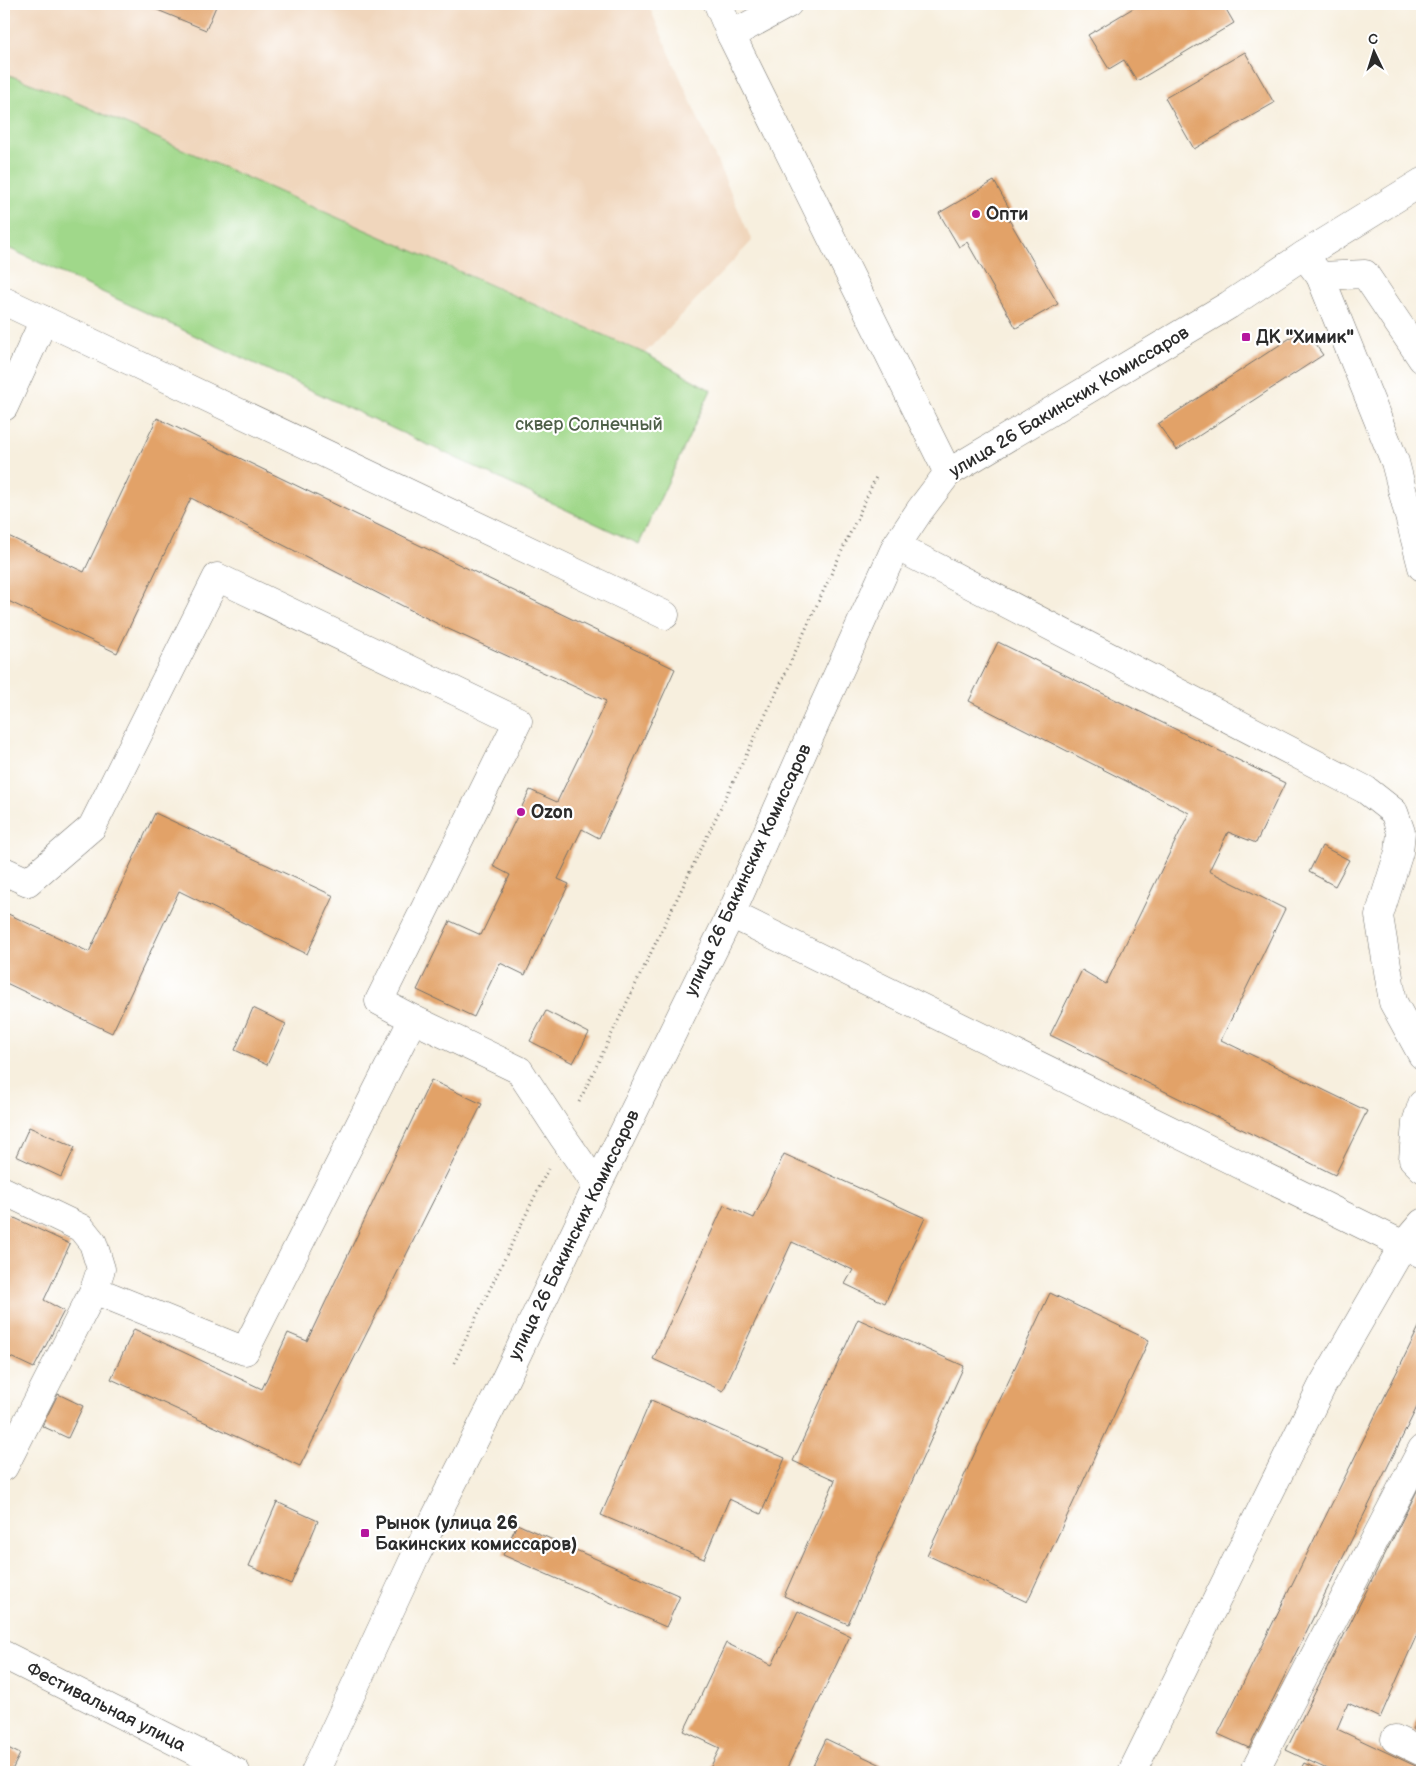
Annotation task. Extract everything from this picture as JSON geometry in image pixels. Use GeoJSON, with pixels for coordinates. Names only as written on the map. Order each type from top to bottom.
{"type":"FeatureCollection","features":[{"type":"Feature","properties":{"kind":"main road"},"geometry":{"type":"LineString","coordinates":[[718,4],[730,35],[948,473]]}},
{"type":"Feature","properties":{"kind":"main road"},"geometry":{"type":"LineString","coordinates":[[730,35],[788,4]]}},
{"type":"Feature","properties":{"kind":"main road","name":"улица 26 Бакинских Комиссаров"},"geometry":{"type":"LineString","coordinates":[[315,1772],[413,1561],[502,1386],[597,1186],[731,914],[896,546],[920,510],[948,473],[1229,305],[1312,266],[1422,182]]}},
{"type":"Feature","properties":{"kind":"main road"},"geometry":{"type":"LineString","coordinates":[[1312,266],[1365,274],[1422,359]]}},
{"type":"Feature","properties":{"kind":"main road"},"geometry":{"type":"LineString","coordinates":[[1312,266],[1395,462],[1422,568]]}},
{"type":"Feature","properties":{"kind":"main road"},"geometry":{"type":"LineString","coordinates":[[4,301],[665,615]]}},
{"type":"Feature","properties":{"kind":"main road"},"geometry":{"type":"LineString","coordinates":[[4,407],[44,320]]}},
{"type":"Feature","properties":{"kind":"main road"},"geometry":{"type":"LineString","coordinates":[[896,546],[1366,790],[1394,812],[1401,832],[1399,852],[1379,916],[1393,1002],[1422,1055]]}},
{"type":"Feature","properties":{"kind":"main road"},"geometry":{"type":"LineString","coordinates":[[4,871],[28,882],[92,827],[217,577],[518,721],[379,1001],[519,1070],[597,1186]]}},
{"type":"Feature","properties":{"kind":"main road"},"geometry":{"type":"LineString","coordinates":[[731,914],[1413,1249]]}},
{"type":"Feature","properties":{"kind":"main road"},"geometry":{"type":"LineString","coordinates":[[94,1290],[245,1351],[413,1019]]}},
{"type":"Feature","properties":{"kind":"main road"},"geometry":{"type":"LineString","coordinates":[[1422,1104],[1416,1123],[1413,1159],[1422,1168]]}},
{"type":"Feature","properties":{"kind":"main road"},"geometry":{"type":"LineString","coordinates":[[4,1191],[82,1228],[93,1242],[100,1269],[94,1290],[4,1467]]}},
{"type":"Feature","properties":{"kind":"main road"},"geometry":{"type":"LineString","coordinates":[[1132,1772],[1322,1386],[1413,1249],[1422,1223]]}},
{"type":"Feature","properties":{"kind":"main road"},"geometry":{"type":"LineString","coordinates":[[1254,1772],[1422,1449]]}},
{"type":"Feature","properties":{"kind":"main road","name":"Фестивальная улица"},"geometry":{"type":"LineString","coordinates":[[4,1655],[236,1772]]}},
{"type":"Feature","properties":{"kind":"main road"},"geometry":{"type":"LineString","coordinates":[[1395,1739],[1422,1752]]}},
{"type":"Feature","properties":{"kind":"path"},"geometry":{"type":"LineString","coordinates":[[454,1363],[775,696],[876,477]]}},
{"type":"Feature","properties":{"kind":"shaded area"},"geometry":{"type":"Polygon","coordinates":[[[4,4],[648,4],[752,241],[645,353],[53,92],[4,73],[4,4]]]}},
{"type":"Feature","properties":{"kind":"green space","name":"сквер Солнечный"},"geometry":{"type":"Polygon","coordinates":[[[4,73],[53,92],[644,353],[711,390],[639,544],[4,246],[4,73]]]}},
{"type":"Feature","properties":{"kind":"building"},"geometry":{"type":"Polygon","coordinates":[[[143,4],[217,4],[206,30],[143,4]]]}},
{"type":"Feature","properties":{"kind":"building"},"geometry":{"type":"Polygon","coordinates":[[[1140,4],[1223,4],[1234,23],[1137,81],[1124,60],[1109,69],[1088,35],[1140,4]]]}},
{"type":"Feature","properties":{"kind":"building"},"geometry":{"type":"Polygon","coordinates":[[[1245,52],[1274,103],[1194,149],[1165,98],[1245,52]]]}},
{"type":"Feature","properties":{"kind":"building"},"geometry":{"type":"Polygon","coordinates":[[[994,181],[1013,215],[1008,218],[1058,304],[1016,328],[967,242],[959,247],[939,213],[994,181]]]}},
{"type":"Feature","properties":{"kind":"building"},"geometry":{"type":"Polygon","coordinates":[[[1304,329],[1323,355],[1177,450],[1158,424],[1304,329]]]}},
{"type":"Feature","properties":{"kind":"building"},"geometry":{"type":"Polygon","coordinates":[[[157,418],[675,669],[599,838],[582,829],[558,879],[569,884],[525,975],[500,963],[474,1017],[417,990],[450,921],[481,935],[510,875],[493,866],[530,790],[557,802],[606,701],[444,627],[191,498],[117,653],[4,599],[4,534],[84,572],[157,418]]]}},
{"type":"Feature","properties":{"kind":"building"},"geometry":{"type":"Polygon","coordinates":[[[998,642],[1285,783],[1256,843],[1228,832],[1209,871],[1285,909],[1221,1040],[1367,1111],[1335,1175],[1050,1035],[1082,970],[1106,984],[1189,813],[969,701],[998,642]]]}},
{"type":"Feature","properties":{"kind":"building"},"geometry":{"type":"Polygon","coordinates":[[[155,813],[334,896],[307,954],[179,891],[112,1033],[4,982],[4,912],[89,952],[155,813]]]}},
{"type":"Feature","properties":{"kind":"building"},"geometry":{"type":"Polygon","coordinates":[[[1322,846],[1349,860],[1335,886],[1309,872],[1322,846]]]}},
{"type":"Feature","properties":{"kind":"building"},"geometry":{"type":"Polygon","coordinates":[[[253,1008],[286,1024],[267,1065],[235,1050],[253,1008]]]}},
{"type":"Feature","properties":{"kind":"building"},"geometry":{"type":"Polygon","coordinates":[[[546,1011],[589,1033],[573,1063],[530,1041],[546,1011]]]}},
{"type":"Feature","properties":{"kind":"building"},"geometry":{"type":"Polygon","coordinates":[[[431,1080],[482,1104],[300,1466],[111,1379],[134,1329],[262,1389],[288,1333],[307,1341],[431,1080]]]}},
{"type":"Feature","properties":{"kind":"building"},"geometry":{"type":"Polygon","coordinates":[[[29,1127],[75,1147],[61,1177],[16,1156],[29,1127]]]}},
{"type":"Feature","properties":{"kind":"building"},"geometry":{"type":"Polygon","coordinates":[[[784,1154],[925,1218],[885,1303],[845,1284],[853,1270],[792,1242],[723,1391],[653,1359],[724,1205],[754,1218],[784,1154]]]}},
{"type":"Feature","properties":{"kind":"building"},"geometry":{"type":"Polygon","coordinates":[[[4,1213],[70,1244],[44,1300],[64,1311],[34,1368],[4,1354],[4,1213]]]}},
{"type":"Feature","properties":{"kind":"building"},"geometry":{"type":"Polygon","coordinates":[[[1050,1293],[1149,1340],[1027,1602],[927,1555],[1050,1293]]]}},
{"type":"Feature","properties":{"kind":"building"},"geometry":{"type":"Polygon","coordinates":[[[858,1319],[964,1366],[848,1624],[784,1596],[835,1480],[793,1461],[858,1319]]]}},
{"type":"Feature","properties":{"kind":"building"},"geometry":{"type":"Polygon","coordinates":[[[1422,1321],[1422,1397],[1249,1748],[1218,1734],[1422,1321]]]}},
{"type":"Feature","properties":{"kind":"building"},"geometry":{"type":"Polygon","coordinates":[[[58,1394],[83,1406],[68,1438],[42,1426],[58,1394]]]}},
{"type":"Feature","properties":{"kind":"building"},"geometry":{"type":"Polygon","coordinates":[[[651,1400],[785,1458],[761,1514],[729,1499],[704,1559],[601,1515],[651,1400]]]}},
{"type":"Feature","properties":{"kind":"building"},"geometry":{"type":"Polygon","coordinates":[[[1422,1481],[1422,1623],[1380,1718],[1348,1703],[1337,1729],[1422,1769],[1422,1772],[1333,1772],[1286,1750],[1422,1481]]]}},
{"type":"Feature","properties":{"kind":"building"},"geometry":{"type":"Polygon","coordinates":[[[277,1502],[318,1521],[291,1584],[249,1566],[277,1502]]]}},
{"type":"Feature","properties":{"kind":"building"},"geometry":{"type":"Polygon","coordinates":[[[517,1524],[680,1596],[666,1627],[503,1555],[517,1524]]]}},
{"type":"Feature","properties":{"kind":"building"},"geometry":{"type":"Polygon","coordinates":[[[798,1611],[850,1636],[785,1772],[708,1772],[720,1748],[684,1731],[726,1643],[772,1665],[798,1611]]]}},
{"type":"Feature","properties":{"kind":"building"},"geometry":{"type":"Polygon","coordinates":[[[1422,1709],[1422,1734],[1412,1729],[1422,1709]]]}},
{"type":"Feature","properties":{"kind":"building"},"geometry":{"type":"Polygon","coordinates":[[[826,1739],[896,1772],[810,1772],[826,1739]]]}},
{"type":"Feature","properties":{"kind":"building"},"geometry":{"type":"Polygon","coordinates":[[[4,1746],[20,1754],[11,1772],[4,1772],[4,1746]]]}},
{"type":"Feature","properties":{"kind":"building"},"geometry":{"type":"Polygon","coordinates":[[[1304,1763],[1323,1772],[1299,1772],[1304,1763]]]}},
{"type":"Feature","properties":{"kind":"place","name":"Опти"},"geometry":{"type":"Point","coordinates":[976,214]}},
{"type":"Feature","properties":{"kind":"place","name":"ДК \"Химик\""},"geometry":{"type":"Point","coordinates":[1246,337]}},
{"type":"Feature","properties":{"kind":"place","name":"Ozon"},"geometry":{"type":"Point","coordinates":[521,812]}},
{"type":"Feature","properties":{"kind":"place","name":"Рынок (улица 26 Бакинских комиссаров)"},"geometry":{"type":"Point","coordinates":[365,1533]}}]}
